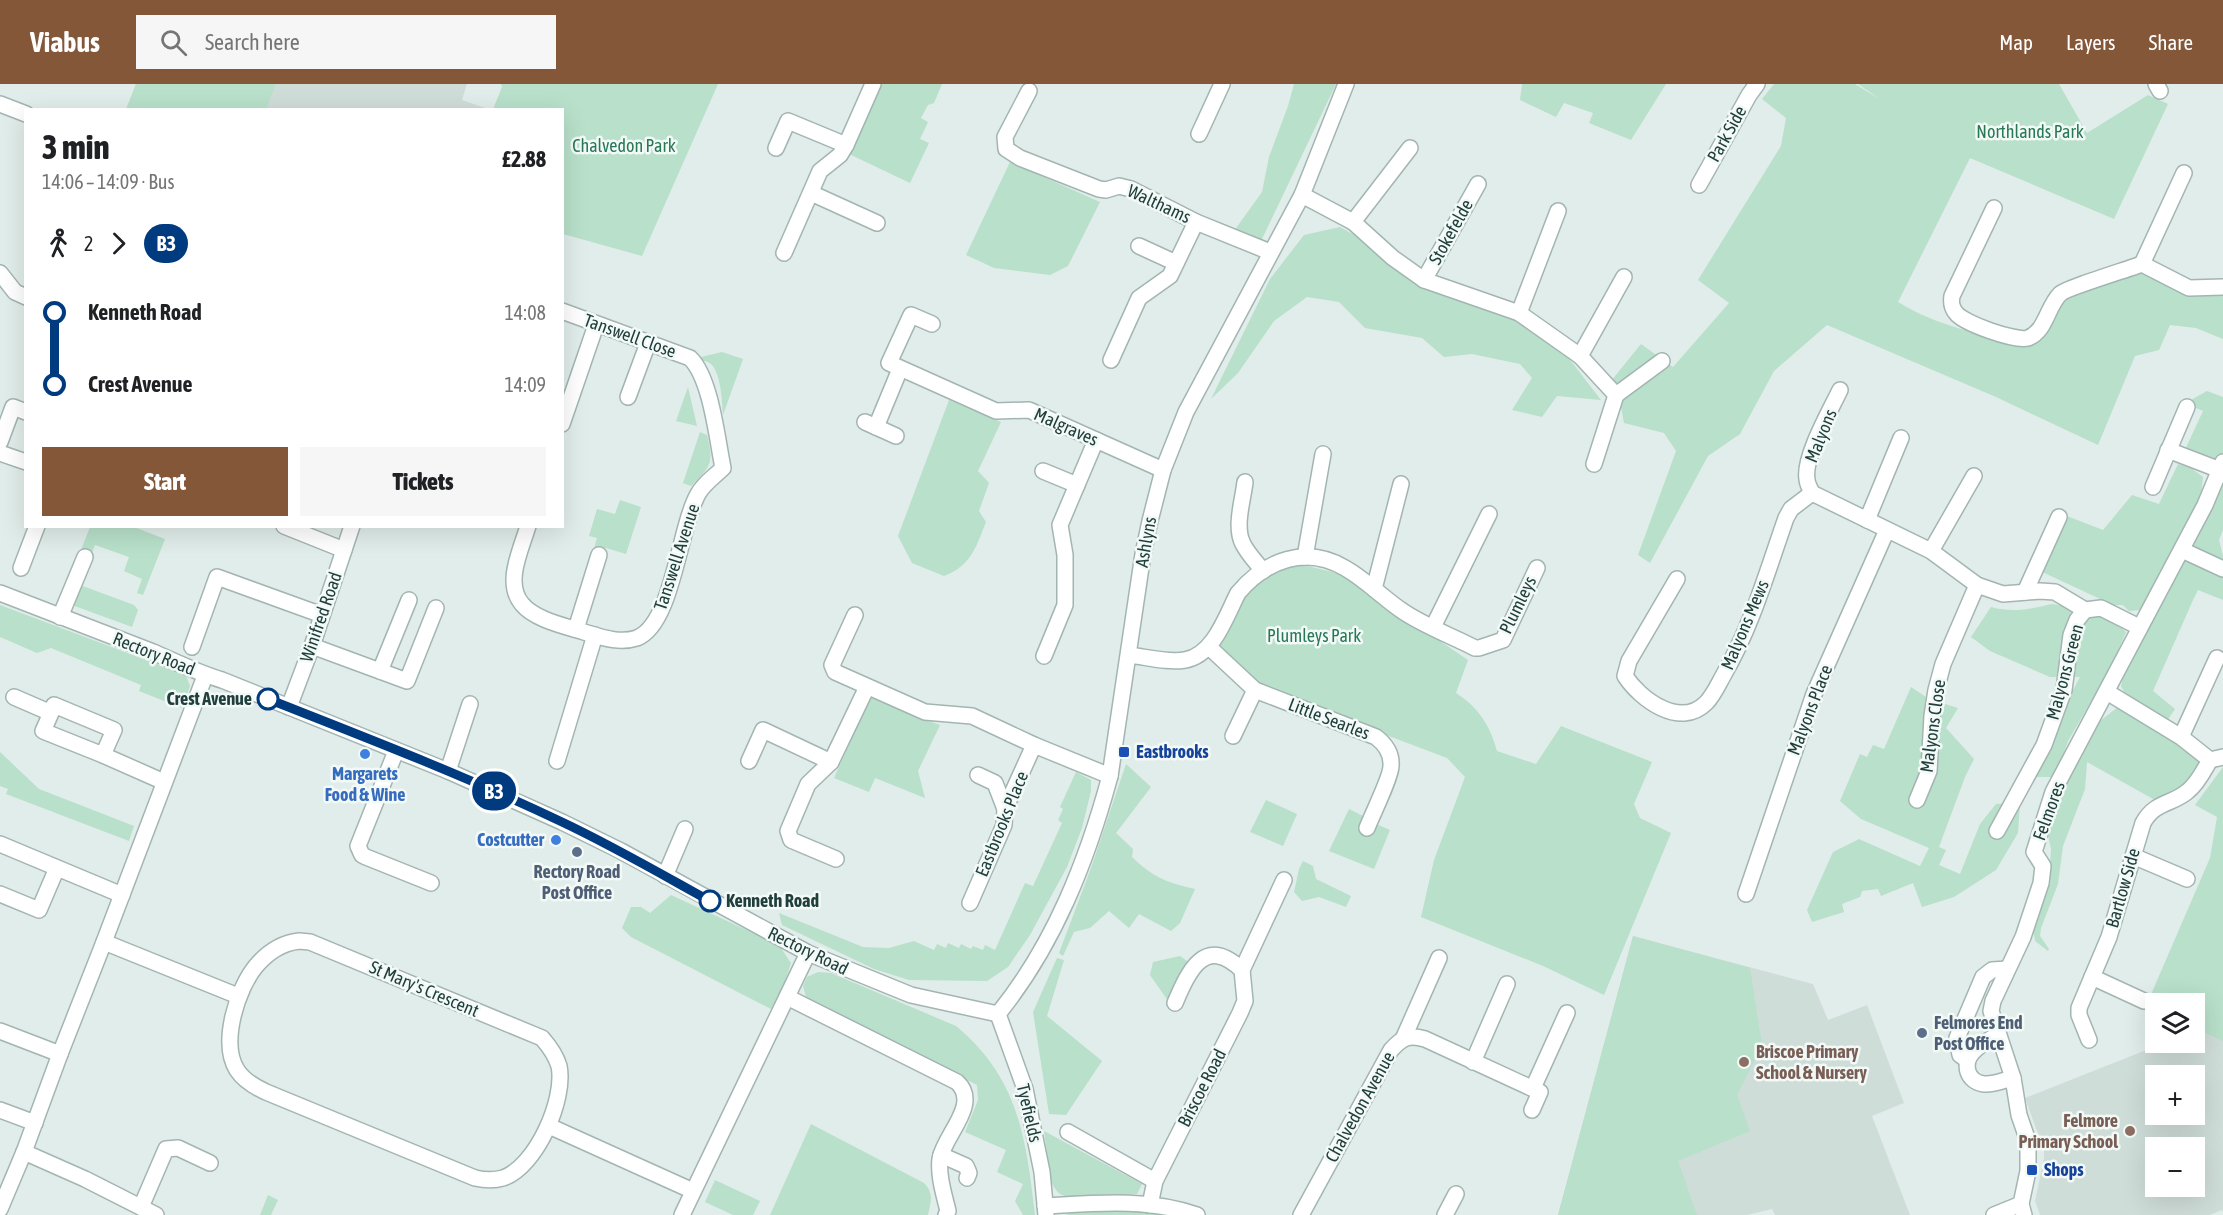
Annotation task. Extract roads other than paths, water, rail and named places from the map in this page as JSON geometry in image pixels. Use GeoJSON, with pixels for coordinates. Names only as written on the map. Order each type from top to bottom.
{"type":"FeatureCollection","features":[{"type":"Feature","properties":{"kind":"street"},"geometry":{"type":"LineString","coordinates":[[784,253],[822,169],[840,155],[846,145],[873,84]]}},
{"type":"Feature","properties":{"kind":"street"},"geometry":{"type":"LineString","coordinates":[[1199,134],[1222,84]]}},
{"type":"Feature","properties":{"kind":"street","name":"Ashlyns"},"geometry":{"type":"LineString","coordinates":[[998,1014],[1014,994],[1048,939],[1076,879],[1093,834],[1110,776],[1145,543],[1163,470],[1186,412],[1302,195],[1346,84]]}},
{"type":"Feature","properties":{"kind":"street","name":"Park Side"},"geometry":{"type":"LineString","coordinates":[[1699,185],[1757,84]]}},
{"type":"Feature","properties":{"kind":"street","name":"Walthams"},"geometry":{"type":"LineString","coordinates":[[1029,91],[1005,137],[1006,149],[1020,158],[1099,189],[1106,190],[1119,186],[1131,189],[1196,222],[1270,252]]}},
{"type":"Feature","properties":{"kind":"street"},"geometry":{"type":"LineString","coordinates":[[0,104],[24,113]]}},
{"type":"Feature","properties":{"kind":"street"},"geometry":{"type":"LineString","coordinates":[[776,148],[788,121],[846,145]]}},
{"type":"Feature","properties":{"kind":"street"},"geometry":{"type":"LineString","coordinates":[[1353,222],[1410,148]]}},
{"type":"Feature","properties":{"kind":"street"},"geometry":{"type":"LineString","coordinates":[[1994,208],[1952,296],[1951,304],[1954,311],[1965,321],[2017,339],[2025,339],[2040,328],[2060,293],[2142,264],[2184,173]]}},
{"type":"Feature","properties":{"kind":"street","name":"Stokefelde"},"geometry":{"type":"LineString","coordinates":[[1424,280],[1478,184]]}},
{"type":"Feature","properties":{"kind":"street"},"geometry":{"type":"LineString","coordinates":[[811,194],[877,223]]}},
{"type":"Feature","properties":{"kind":"street","name":"Stokefelde"},"geometry":{"type":"LineString","coordinates":[[1302,195],[1353,222],[1392,258],[1424,280],[1519,313],[1580,356],[1616,395]]}},
{"type":"Feature","properties":{"kind":"street"},"geometry":{"type":"LineString","coordinates":[[1519,313],[1558,211]]}},
{"type":"Feature","properties":{"kind":"street"},"geometry":{"type":"LineString","coordinates":[[1111,360],[1139,298],[1170,276],[1196,222]]}},
{"type":"Feature","properties":{"kind":"street"},"geometry":{"type":"LineString","coordinates":[[1139,246],[1176,263]]}},
{"type":"Feature","properties":{"kind":"street"},"geometry":{"type":"LineString","coordinates":[[2142,264],[2189,288],[2222,285]]}},
{"type":"Feature","properties":{"kind":"street"},"geometry":{"type":"LineString","coordinates":[[1580,356],[1624,277]]}},
{"type":"Feature","properties":{"kind":"street"},"geometry":{"type":"LineString","coordinates":[[2,280],[15,292],[24,296]]}},
{"type":"Feature","properties":{"kind":"street","name":"Tanswell Close"},"geometry":{"type":"LineString","coordinates":[[564,312],[690,358],[696,364],[707,390],[723,468]]}},
{"type":"Feature","properties":{"kind":"street"},"geometry":{"type":"LineString","coordinates":[[896,436],[871,424],[900,369],[889,363],[911,315],[932,324]]}},
{"type":"Feature","properties":{"kind":"street"},"geometry":{"type":"LineString","coordinates":[[564,418],[596,325]]}},
{"type":"Feature","properties":{"kind":"street"},"geometry":{"type":"LineString","coordinates":[[628,398],[648,343]]}},
{"type":"Feature","properties":{"kind":"street"},"geometry":{"type":"LineString","coordinates":[[1594,464],[1616,395],[1662,361]]}},
{"type":"Feature","properties":{"kind":"street","name":"Malgraves"},"geometry":{"type":"LineString","coordinates":[[900,369],[996,411],[1029,410],[1163,470]]}},
{"type":"Feature","properties":{"kind":"street","name":"Malyons"},"geometry":{"type":"LineString","coordinates":[[1812,492],[1807,480],[1810,454],[1840,390]]}},
{"type":"Feature","properties":{"kind":"street"},"geometry":{"type":"LineString","coordinates":[[0,442],[13,407],[24,411]]}},
{"type":"Feature","properties":{"kind":"street"},"geometry":{"type":"LineString","coordinates":[[2153,488],[2187,407]]}},
{"type":"Feature","properties":{"kind":"street"},"geometry":{"type":"LineString","coordinates":[[1867,520],[1901,438]]}},
{"type":"Feature","properties":{"kind":"street"},"geometry":{"type":"LineString","coordinates":[[1044,656],[1065,605],[1065,555],[1060,525],[1096,440]]}},
{"type":"Feature","properties":{"kind":"street"},"geometry":{"type":"LineString","coordinates":[[2168,450],[2221,466]]}},
{"type":"Feature","properties":{"kind":"street"},"geometry":{"type":"LineString","coordinates":[[0,453],[24,462]]}},
{"type":"Feature","properties":{"kind":"street"},"geometry":{"type":"LineString","coordinates":[[1305,557],[1323,454]]}},
{"type":"Feature","properties":{"kind":"street","name":"Felmores"},"geometry":{"type":"LineString","coordinates":[[2022,1210],[2030,1159],[2028,1141],[2017,1107],[2013,1078],[1991,1011],[2007,969],[2023,937],[2041,883],[2043,866],[2034,852],[2053,792],[2182,550],[2221,466]]}},
{"type":"Feature","properties":{"kind":"street","name":"Tanswell Avenue"},"geometry":{"type":"LineString","coordinates":[[527,528],[513,575],[516,596],[523,606],[539,616],[595,635],[615,640],[637,638],[652,627],[663,607],[696,495],[723,468]]}},
{"type":"Feature","properties":{"kind":"street"},"geometry":{"type":"LineString","coordinates":[[1043,471],[1077,484]]}},
{"type":"Feature","properties":{"kind":"street"},"geometry":{"type":"LineString","coordinates":[[1931,551],[1974,476]]}},
{"type":"Feature","properties":{"kind":"street"},"geometry":{"type":"LineString","coordinates":[[1245,482],[1239,527],[1240,536],[1242,543],[1263,571]]}},
{"type":"Feature","properties":{"kind":"street"},"geometry":{"type":"LineString","coordinates":[[1374,589],[1401,484]]}},
{"type":"Feature","properties":{"kind":"street"},"geometry":{"type":"LineString","coordinates":[[1812,492],[1931,551],[1977,585],[2003,594],[2055,592],[2085,610],[2101,608],[2139,627]]}},
{"type":"Feature","properties":{"kind":"street","name":"Malyons Mews"},"geometry":{"type":"LineString","coordinates":[[1677,579],[1629,661],[1625,676],[1637,692],[1649,701],[1666,711],[1677,712],[1698,709],[1706,703],[1716,689],[1749,624],[1786,518],[1791,509],[1812,492]]}},
{"type":"Feature","properties":{"kind":"street"},"geometry":{"type":"LineString","coordinates":[[1433,627],[1489,514]]}},
{"type":"Feature","properties":{"kind":"street"},"geometry":{"type":"LineString","coordinates":[[2025,592],[2059,517]]}},
{"type":"Feature","properties":{"kind":"street"},"geometry":{"type":"LineString","coordinates":[[21,568],[36,528]]}},
{"type":"Feature","properties":{"kind":"street"},"geometry":{"type":"LineString","coordinates":[[289,528],[344,550]]}},
{"type":"Feature","properties":{"kind":"street","name":"Winifred Road"},"geometry":{"type":"LineString","coordinates":[[289,707],[351,528]]}},
{"type":"Feature","properties":{"kind":"street","name":"Malyons Place"},"geometry":{"type":"LineString","coordinates":[[1746,894],[1814,694],[1887,530]]}},
{"type":"Feature","properties":{"kind":"street"},"geometry":{"type":"LineString","coordinates":[[2182,550],[2223,569]]}},
{"type":"Feature","properties":{"kind":"street"},"geometry":{"type":"LineString","coordinates":[[576,629],[599,555]]}},
{"type":"Feature","properties":{"kind":"street"},"geometry":{"type":"LineString","coordinates":[[60,617],[85,557]]}},
{"type":"Feature","properties":{"kind":"street","name":"Plumleys"},"geometry":{"type":"LineString","coordinates":[[1209,647],[1238,593],[1263,571],[1284,558],[1305,557],[1335,563],[1401,610],[1475,648],[1503,640],[1537,568]]}},
{"type":"Feature","properties":{"kind":"street"},"geometry":{"type":"LineString","coordinates":[[192,646],[217,577],[322,615]]}},
{"type":"Feature","properties":{"kind":"street","name":"Malyons Close"},"geometry":{"type":"LineString","coordinates":[[1917,800],[1929,771],[1935,699],[1943,664],[1977,585]]}},
{"type":"Feature","properties":{"kind":"street","name":"Rectory Road"},"geometry":{"type":"LineString","coordinates":[[0,593],[448,771],[562,822],[808,953],[911,995],[998,1014]]}},
{"type":"Feature","properties":{"kind":"street"},"geometry":{"type":"LineString","coordinates":[[380,671],[409,600]]}},
{"type":"Feature","properties":{"kind":"street"},"geometry":{"type":"LineString","coordinates":[[312,646],[407,681],[436,608]]}},
{"type":"Feature","properties":{"kind":"street","name":"Malyons Green"},"geometry":{"type":"LineString","coordinates":[[1997,831],[2044,745],[2064,690],[2072,635],[2077,620],[2085,610]]}},
{"type":"Feature","properties":{"kind":"street"},"geometry":{"type":"LineString","coordinates":[[855,615],[831,665],[835,672],[932,714],[958,713],[972,716],[1034,745],[1110,776]]}},
{"type":"Feature","properties":{"kind":"street"},"geometry":{"type":"LineString","coordinates":[[557,761],[595,635]]}},
{"type":"Feature","properties":{"kind":"street"},"geometry":{"type":"LineString","coordinates":[[1129,655],[1186,660],[1209,647]]}},
{"type":"Feature","properties":{"kind":"street","name":"Little Searles"},"geometry":{"type":"LineString","coordinates":[[1209,647],[1255,690],[1376,737],[1383,742],[1388,749],[1391,767],[1367,828]]}},
{"type":"Feature","properties":{"kind":"street"},"geometry":{"type":"LineString","coordinates":[[2181,737],[2217,658]]}},
{"type":"Feature","properties":{"kind":"street"},"geometry":{"type":"LineString","coordinates":[[0,1209],[105,942],[205,676]]}},
{"type":"Feature","properties":{"kind":"street"},"geometry":{"type":"LineString","coordinates":[[836,859],[791,840],[788,831],[808,784],[831,762],[867,687]]}},
{"type":"Feature","properties":{"kind":"street"},"geometry":{"type":"LineString","coordinates":[[1233,736],[1255,690]]}},
{"type":"Feature","properties":{"kind":"street"},"geometry":{"type":"LineString","coordinates":[[2107,692],[2217,759]]}},
{"type":"Feature","properties":{"kind":"street"},"geometry":{"type":"LineString","coordinates":[[14,697],[51,713]]}},
{"type":"Feature","properties":{"kind":"street"},"geometry":{"type":"LineString","coordinates":[[448,771],[470,704]]}},
{"type":"Feature","properties":{"kind":"street"},"geometry":{"type":"LineString","coordinates":[[104,755],[114,730],[54,705],[43,731],[164,782]]}},
{"type":"Feature","properties":{"kind":"street"},"geometry":{"type":"LineString","coordinates":[[749,761],[763,730],[831,762]]}},
{"type":"Feature","properties":{"kind":"street","name":"Eastbrooks Place"},"geometry":{"type":"LineString","coordinates":[[970,903],[1004,825],[1005,809],[1034,745]]}},
{"type":"Feature","properties":{"kind":"street"},"geometry":{"type":"LineString","coordinates":[[396,751],[358,846],[359,851],[366,857],[431,883]]}},
{"type":"Feature","properties":{"kind":"street","name":"Bartlow Side"},"geometry":{"type":"LineString","coordinates":[[2089,1041],[2079,1015],[2079,1008],[2109,937],[2139,833],[2148,814],[2190,790],[2217,759]]}},
{"type":"Feature","properties":{"kind":"street"},"geometry":{"type":"LineString","coordinates":[[978,775],[995,783],[1005,809]]}},
{"type":"Feature","properties":{"kind":"street"},"geometry":{"type":"LineString","coordinates":[[665,876],[685,829]]}},
{"type":"Feature","properties":{"kind":"street"},"geometry":{"type":"LineString","coordinates":[[0,844],[122,896]]}},
{"type":"Feature","properties":{"kind":"street"},"geometry":{"type":"LineString","coordinates":[[2133,856],[2187,879]]}},
{"type":"Feature","properties":{"kind":"street"},"geometry":{"type":"LineString","coordinates":[[0,894],[39,910],[57,868]]}},
{"type":"Feature","properties":{"kind":"street"},"geometry":{"type":"LineString","coordinates":[[1175,1003],[1188,972],[1203,958],[1217,955],[1231,959],[1242,970],[1284,880]]}},
{"type":"Feature","properties":{"kind":"street"},"geometry":{"type":"LineString","coordinates":[[105,942],[238,996]]}},
{"type":"Feature","properties":{"kind":"street","name":"St Mary's Crescent"},"geometry":{"type":"LineString","coordinates":[[288,942],[310,942],[542,1038],[556,1059],[560,1077],[549,1126],[535,1149],[518,1168],[505,1178],[484,1180],[266,1092],[242,1077],[231,1055],[231,1029],[238,996],[255,967],[272,951],[288,942]]}},
{"type":"Feature","properties":{"kind":"street"},"geometry":{"type":"LineString","coordinates":[[682,1215],[808,953]]}},
{"type":"Feature","properties":{"kind":"street"},"geometry":{"type":"LineString","coordinates":[[1404,1037],[1439,958]]}},
{"type":"Feature","properties":{"kind":"street"},"geometry":{"type":"LineString","coordinates":[[1967,1060],[1960,1055],[1957,1038],[1983,977],[1992,970],[2007,969]]}},
{"type":"Feature","properties":{"kind":"street","name":"Briscoe Road"},"geometry":{"type":"LineString","coordinates":[[1150,1205],[1155,1181],[1240,1013],[1245,1000],[1242,970]]}},
{"type":"Feature","properties":{"kind":"street"},"geometry":{"type":"LineString","coordinates":[[2092,977],[2144,1001]]}},
{"type":"Feature","properties":{"kind":"street"},"geometry":{"type":"LineString","coordinates":[[1473,1062],[1507,984]]}},
{"type":"Feature","properties":{"kind":"street"},"geometry":{"type":"LineString","coordinates":[[787,997],[963,1087],[964,1107],[941,1155],[939,1168],[950,1214]]}},
{"type":"Feature","properties":{"kind":"street"},"geometry":{"type":"LineString","coordinates":[[1532,1110],[1537,1090],[1567,1012]]}},
{"type":"Feature","properties":{"kind":"street","name":"Tyefields"},"geometry":{"type":"LineString","coordinates":[[998,1014],[1025,1089],[1042,1172],[1046,1210]]}},
{"type":"Feature","properties":{"kind":"street"},"geometry":{"type":"LineString","coordinates":[[0,1031],[60,1054]]}},
{"type":"Feature","properties":{"kind":"street"},"geometry":{"type":"LineString","coordinates":[[1997,1035],[1980,1045],[1967,1060],[1968,1072],[1975,1082],[1985,1084],[2013,1078]]}},
{"type":"Feature","properties":{"kind":"street","name":"Chalvedon Avenue"},"geometry":{"type":"LineString","coordinates":[[1301,1215],[1391,1050],[1404,1037],[1425,1039],[1537,1090]]}},
{"type":"Feature","properties":{"kind":"street"},"geometry":{"type":"LineString","coordinates":[[0,1110],[35,1123]]}},
{"type":"Feature","properties":{"kind":"street"},"geometry":{"type":"LineString","coordinates":[[549,1126],[693,1191]]}},
{"type":"Feature","properties":{"kind":"street"},"geometry":{"type":"LineString","coordinates":[[1068,1132],[1155,1181]]}},
{"type":"Feature","properties":{"kind":"street"},"geometry":{"type":"LineString","coordinates":[[141,1207],[166,1149],[178,1148],[210,1162]]}},
{"type":"Feature","properties":{"kind":"street"},"geometry":{"type":"LineString","coordinates":[[24,1152],[156,1215]]}},
{"type":"Feature","properties":{"kind":"street"},"geometry":{"type":"LineString","coordinates":[[941,1155],[966,1166],[969,1173],[967,1178]]}},
{"type":"Feature","properties":{"kind":"street"},"geometry":{"type":"LineString","coordinates":[[1445,1215],[1456,1194]]}},
{"type":"Feature","properties":{"kind":"street"},"geometry":{"type":"LineString","coordinates":[[1046,1210],[1113,1202],[1150,1205],[1197,1215]]}},
{"type":"Feature","properties":{"kind":"street"},"geometry":{"type":"LineString","coordinates":[[1994,1215],[2022,1210]]}},
{"type":"Feature","properties":{"kind":"place","name":"Crest Avenue"},"geometry":{"type":"Point","coordinates":[268,699]}},
{"type":"Feature","properties":{"kind":"place","name":"Eastbrooks"},"geometry":{"type":"Point","coordinates":[1124,752]}},
{"type":"Feature","properties":{"kind":"place","name":"Margarets Food & Wine"},"geometry":{"type":"Point","coordinates":[365,754]}},
{"type":"Feature","properties":{"kind":"place","name":"Costcutter"},"geometry":{"type":"Point","coordinates":[556,840]}},
{"type":"Feature","properties":{"kind":"place","name":"Rectory Road Post Office"},"geometry":{"type":"Point","coordinates":[577,852]}},
{"type":"Feature","properties":{"kind":"place","name":"Kenneth Road"},"geometry":{"type":"Point","coordinates":[710,901]}},
{"type":"Feature","properties":{"kind":"place","name":"Felmores End Post Office"},"geometry":{"type":"Point","coordinates":[1922,1033]}},
{"type":"Feature","properties":{"kind":"place","name":"Briscoe Primary School & Nursery"},"geometry":{"type":"Point","coordinates":[1744,1062]}},
{"type":"Feature","properties":{"kind":"place","name":"Felmore Primary School"},"geometry":{"type":"Point","coordinates":[2130,1131]}},
{"type":"Feature","properties":{"kind":"place","name":"Shops"},"geometry":{"type":"Point","coordinates":[2032,1170]}},
{"type":"Feature","properties":{"kind":"park label","name":"Northlands Park"},"geometry":{"type":"Point","coordinates":[2030,132]}},
{"type":"Feature","properties":{"kind":"park label","name":"Chalvedon Park"},"geometry":{"type":"Point","coordinates":[624,146]}},
{"type":"Feature","properties":{"kind":"park label","name":"Plumleys Park"},"geometry":{"type":"Point","coordinates":[1314,636]}}]}
